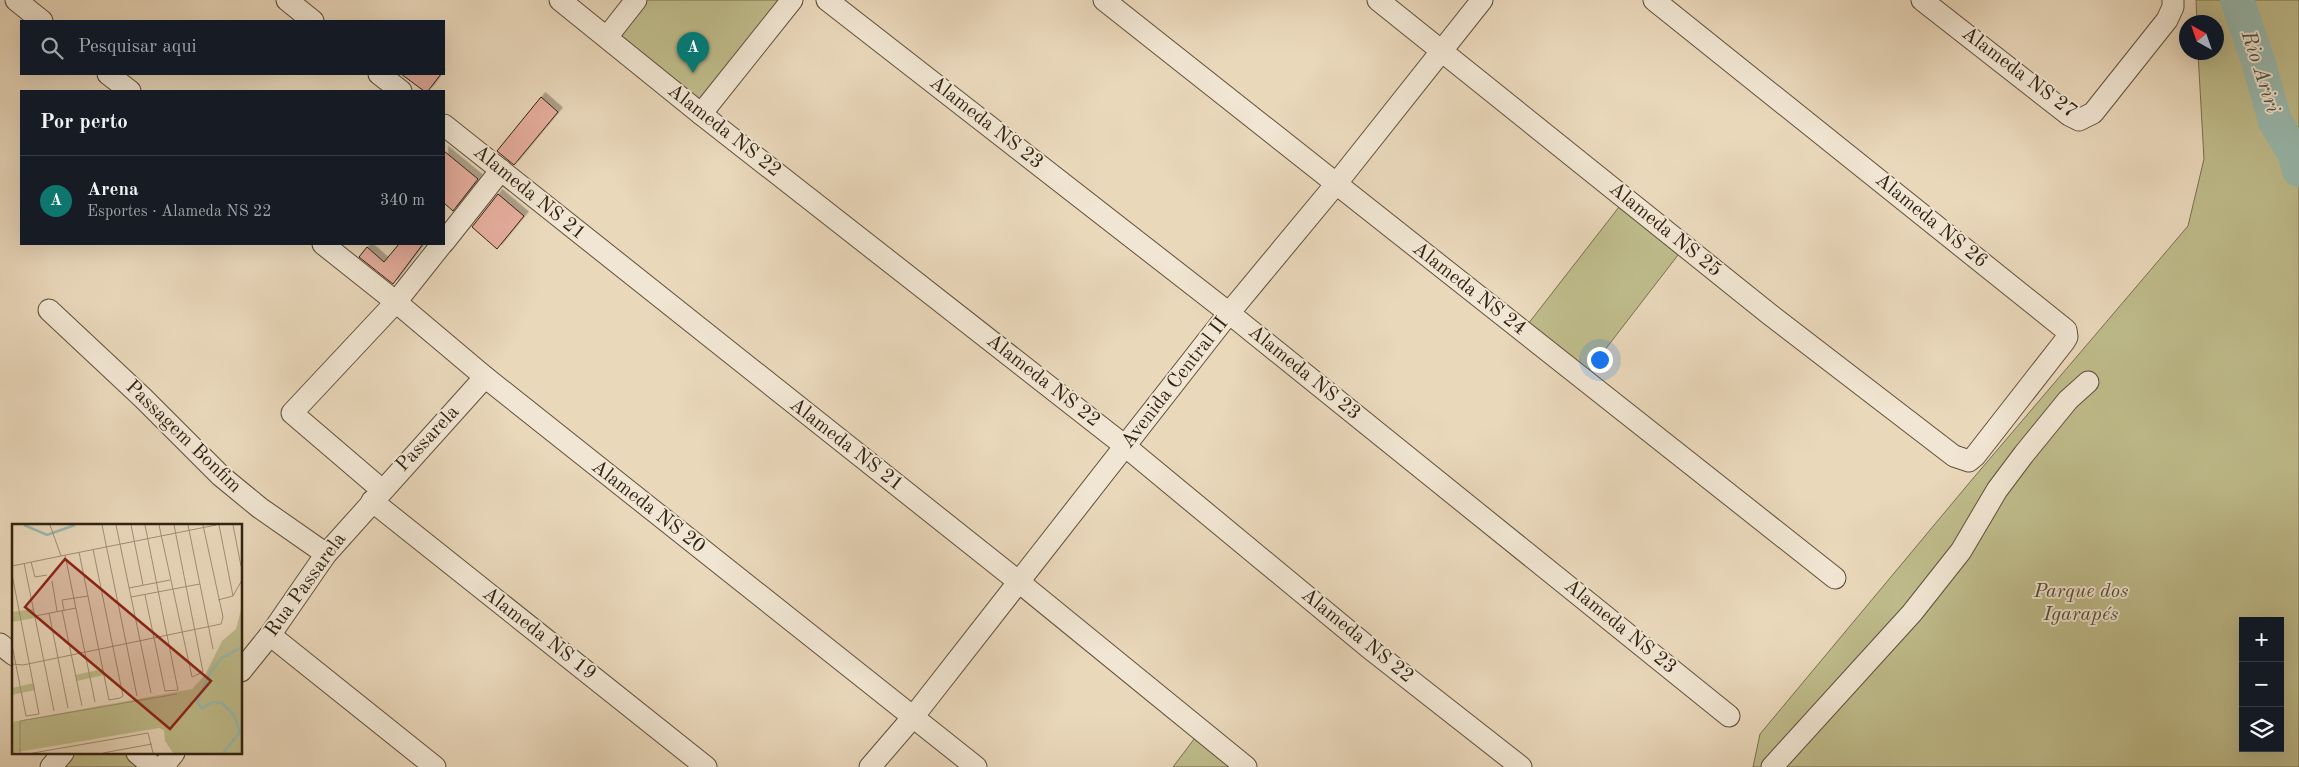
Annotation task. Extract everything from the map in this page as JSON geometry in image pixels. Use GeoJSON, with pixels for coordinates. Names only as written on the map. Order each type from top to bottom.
{"type":"FeatureCollection","features":[{"type":"Feature","properties":{"kind":"street"},"geometry":{"type":"LineString","coordinates":[[16,0],[41,20]]}},
{"type":"Feature","properties":{"kind":"street"},"geometry":{"type":"LineString","coordinates":[[287,0],[312,20]]}},
{"type":"Feature","properties":{"kind":"street","name":"Alameda NS 22"},"geometry":{"type":"LineString","coordinates":[[560,0],[701,114],[1125,446],[1368,647],[1521,767]]}},
{"type":"Feature","properties":{"kind":"street"},"geometry":{"type":"LineString","coordinates":[[607,37],[636,0]]}},
{"type":"Feature","properties":{"kind":"street"},"geometry":{"type":"LineString","coordinates":[[701,114],[792,0]]}},
{"type":"Feature","properties":{"kind":"street","name":"Alameda NS 23"},"geometry":{"type":"LineString","coordinates":[[827,0],[1229,313],[1729,716]]}},
{"type":"Feature","properties":{"kind":"street","name":"Alameda NS 24"},"geometry":{"type":"LineString","coordinates":[[1104,0],[1835,578]]}},
{"type":"Feature","properties":{"kind":"street","name":"Alameda NS 25"},"geometry":{"type":"LineString","coordinates":[[1378,0],[1768,313],[1954,456]]}},
{"type":"Feature","properties":{"kind":"street","name":"Avenida Central II"},"geometry":{"type":"LineString","coordinates":[[870,767],[913,717],[1229,313],[1336,184],[1482,0]]}},
{"type":"Feature","properties":{"kind":"street","name":"Alameda NS 26"},"geometry":{"type":"LineString","coordinates":[[1654,0],[2066,330],[2064,342],[1975,456],[1966,461],[1954,456]]}},
{"type":"Feature","properties":{"kind":"street","name":"Alameda NS 27"},"geometry":{"type":"LineString","coordinates":[[1922,0],[2069,115],[2079,120],[2093,113],[2167,20],[2174,7],[2172,0]]}},
{"type":"Feature","properties":{"kind":"street"},"geometry":{"type":"LineString","coordinates":[[109,75],[129,90]]}},
{"type":"Feature","properties":{"kind":"street"},"geometry":{"type":"LineString","coordinates":[[380,75],[400,90]]}},
{"type":"Feature","properties":{"kind":"street","name":"Alameda NS 21"},"geometry":{"type":"LineString","coordinates":[[445,126],[1019,582],[1246,767]]}},
{"type":"Feature","properties":{"kind":"street"},"geometry":{"type":"LineString","coordinates":[[445,240],[501,170]]}},
{"type":"Feature","properties":{"kind":"street","name":"Alameda NS 20"},"geometry":{"type":"LineString","coordinates":[[323,245],[396,302],[485,377],[976,767]]}},
{"type":"Feature","properties":{"kind":"street"},"geometry":{"type":"LineString","coordinates":[[396,302],[441,245]]}},
{"type":"Feature","properties":{"kind":"street","name":"Alameda NS 19"},"geometry":{"type":"LineString","coordinates":[[396,302],[292,413],[377,495],[706,767]]}},
{"type":"Feature","properties":{"kind":"street","name":"Passagem Bonfim"},"geometry":{"type":"LineString","coordinates":[[49,310],[143,398],[221,476],[260,508],[326,554]]}},
{"type":"Feature","properties":{"kind":"street","name":"Passarela"},"geometry":{"type":"LineString","coordinates":[[377,495],[485,377]]}},
{"type":"Feature","properties":{"kind":"street"},"geometry":{"type":"LineString","coordinates":[[1772,767],[1912,613],[1961,551],[1997,490],[2024,454],[2068,400],[2088,382]]}},
{"type":"Feature","properties":{"kind":"street","name":"Rua Passarela"},"geometry":{"type":"LineString","coordinates":[[242,669],[270,635],[326,554],[377,495]]}},
{"type":"Feature","properties":{"kind":"street"},"geometry":{"type":"LineString","coordinates":[[270,635],[435,767]]}},
{"type":"Feature","properties":{"kind":"street"},"geometry":{"type":"LineString","coordinates":[[0,644],[12,653]]}},
{"type":"Feature","properties":{"kind":"street"},"geometry":{"type":"LineString","coordinates":[[51,767],[62,754]]}},
{"type":"Feature","properties":{"kind":"street"},"geometry":{"type":"LineString","coordinates":[[138,754],[154,767]]}},
{"type":"Feature","properties":{"kind":"street"},"geometry":{"type":"LineString","coordinates":[[163,767],[173,754]]}},
{"type":"Feature","properties":{"kind":"green space"},"geometry":{"type":"Polygon","coordinates":[[[633,0],[788,0],[703,111],[605,35],[633,0]]]}},
{"type":"Feature","properties":{"kind":"green space","name":"Parque dos Igarapés"},"geometry":{"type":"Polygon","coordinates":[[[2196,0],[2299,0],[2299,767],[1753,767],[1760,734],[1970,482],[2188,226],[2204,159],[2198,60],[2224,60],[2224,15],[2197,15],[2196,0]]]}},
{"type":"Feature","properties":{"kind":"green space"},"geometry":{"type":"Polygon","coordinates":[[[1626,198],[1685,246],[1587,373],[1528,324],[1626,198]]]}},
{"type":"Feature","properties":{"kind":"green space"},"geometry":{"type":"Polygon","coordinates":[[[1204,726],[1254,767],[1173,767],[1204,726]]]}},
{"type":"Feature","properties":{"kind":"green space"},"geometry":{"type":"Polygon","coordinates":[[[68,754],[137,754],[154,767],[58,767],[68,754]]]}},
{"type":"Feature","properties":{"kind":"building"},"geometry":{"type":"Polygon","coordinates":[[[402,75],[440,75],[429,90],[423,90],[402,75]]]}},
{"type":"Feature","properties":{"kind":"building"},"geometry":{"type":"Polygon","coordinates":[[[541,97],[558,112],[514,165],[497,151],[541,97]]]}},
{"type":"Feature","properties":{"kind":"building"},"geometry":{"type":"Polygon","coordinates":[[[445,152],[478,179],[453,211],[445,204],[445,152]]]}},
{"type":"Feature","properties":{"kind":"building"},"geometry":{"type":"Polygon","coordinates":[[[498,194],[524,216],[497,249],[472,227],[498,194]]]}},
{"type":"Feature","properties":{"kind":"building"},"geometry":{"type":"Polygon","coordinates":[[[398,245],[422,245],[393,284],[359,257],[367,247],[384,262],[398,245]]]}},
{"type":"Feature","properties":{"kind":"waterway","name":"Rio Ariri"},"geometry":{"type":"LineString","coordinates":[[2237,0],[2258,61],[2275,121],[2294,153],[2299,170]]}},
{"type":"Feature","properties":{"kind":"place","name":"Arena"},"geometry":{"type":"Point","coordinates":[693,73]}}]}
